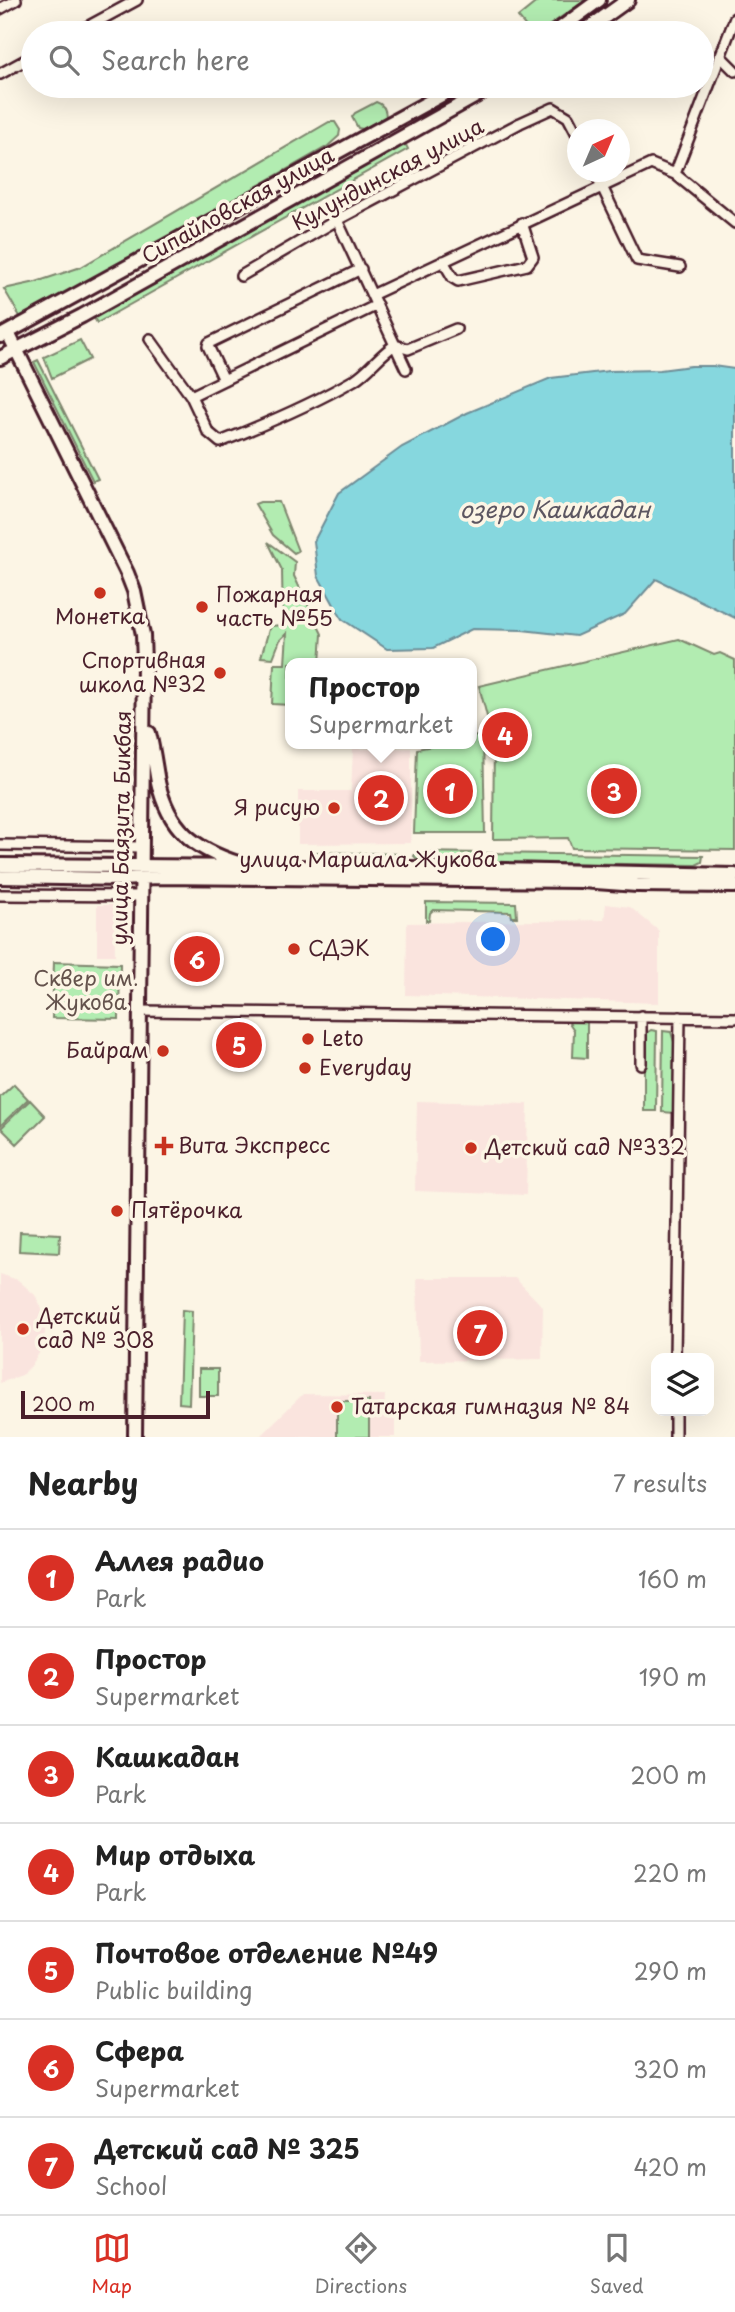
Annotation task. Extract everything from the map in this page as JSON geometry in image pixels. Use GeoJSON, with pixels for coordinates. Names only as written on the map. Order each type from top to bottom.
{"type":"FeatureCollection","features":[{"type":"Feature","properties":{"kind":"main road"},"geometry":{"type":"LineString","coordinates":[[570,21],[599,0]]}},
{"type":"Feature","properties":{"kind":"main road"},"geometry":{"type":"LineString","coordinates":[[599,21],[628,0]]}},
{"type":"Feature","properties":{"kind":"main road","name":"Сипайловская улица"},"geometry":{"type":"LineString","coordinates":[[4,335],[436,98]]}},
{"type":"Feature","properties":{"kind":"main road","name":"Сипайловская улица"},"geometry":{"type":"LineString","coordinates":[[0,358],[82,316],[472,98]]}},
{"type":"Feature","properties":{"kind":"main road"},"geometry":{"type":"LineString","coordinates":[[350,146],[357,151],[357,162]]}},
{"type":"Feature","properties":{"kind":"main road","name":"улица Баязита Бикбая"},"geometry":{"type":"LineString","coordinates":[[4,335],[16,349],[134,591],[143,635],[144,748],[135,1437]]}},
{"type":"Feature","properties":{"kind":"main road"},"geometry":{"type":"LineString","coordinates":[[143,712],[153,747],[158,784],[175,824],[205,852],[250,866]]}},
{"type":"Feature","properties":{"kind":"main road","name":"улица Маршала Жукова"},"geometry":{"type":"LineString","coordinates":[[0,865],[141,872],[735,886]]}},
{"type":"Feature","properties":{"kind":"main road","name":"улица Маршала Жукова"},"geometry":{"type":"LineString","coordinates":[[0,877],[121,880],[141,872],[250,866],[735,875]]}},
{"type":"Feature","properties":{"kind":"street"},"geometry":{"type":"LineString","coordinates":[[0,9],[16,0]]}},
{"type":"Feature","properties":{"kind":"street"},"geometry":{"type":"LineString","coordinates":[[98,21],[137,0]]}},
{"type":"Feature","properties":{"kind":"street"},"geometry":{"type":"LineString","coordinates":[[714,72],[735,18]]}},
{"type":"Feature","properties":{"kind":"street"},"geometry":{"type":"LineString","coordinates":[[720,56],[735,71]]}},
{"type":"Feature","properties":{"kind":"street"},"geometry":{"type":"LineString","coordinates":[[0,74],[21,63]]}},
{"type":"Feature","properties":{"kind":"street"},"geometry":{"type":"LineString","coordinates":[[675,174],[704,98]]}},
{"type":"Feature","properties":{"kind":"street","name":"Кулундинская улица"},"geometry":{"type":"LineString","coordinates":[[241,276],[337,220],[520,123],[553,108],[569,119]]}},
{"type":"Feature","properties":{"kind":"street"},"geometry":{"type":"LineString","coordinates":[[372,295],[651,164],[675,174],[735,223]]}},
{"type":"Feature","properties":{"kind":"street"},"geometry":{"type":"LineString","coordinates":[[600,182],[637,260],[680,267]]}},
{"type":"Feature","properties":{"kind":"street"},"geometry":{"type":"LineString","coordinates":[[337,220],[405,369]]}},
{"type":"Feature","properties":{"kind":"street"},"geometry":{"type":"LineString","coordinates":[[443,261],[453,278],[458,281],[527,265],[533,257],[522,223]]}},
{"type":"Feature","properties":{"kind":"street"},"geometry":{"type":"LineString","coordinates":[[224,380],[209,343],[361,269]]}},
{"type":"Feature","properties":{"kind":"street"},"geometry":{"type":"LineString","coordinates":[[191,396],[377,305]]}},
{"type":"Feature","properties":{"kind":"street"},"geometry":{"type":"LineString","coordinates":[[150,339],[191,396],[208,432],[220,442],[299,409],[355,380],[371,368],[383,352],[395,345],[408,349],[456,329]]}},
{"type":"Feature","properties":{"kind":"street"},"geometry":{"type":"LineString","coordinates":[[0,845],[141,847]]}},
{"type":"Feature","properties":{"kind":"street"},"geometry":{"type":"LineString","coordinates":[[0,895],[140,896]]}},
{"type":"Feature","properties":{"kind":"street"},"geometry":{"type":"LineString","coordinates":[[139,1011],[735,1018]]}},
{"type":"Feature","properties":{"kind":"street"},"geometry":{"type":"LineString","coordinates":[[641,1016],[641,1064]]}},
{"type":"Feature","properties":{"kind":"street"},"geometry":{"type":"LineString","coordinates":[[675,1353],[680,1017]]}},
{"type":"Feature","properties":{"kind":"street"},"geometry":{"type":"LineString","coordinates":[[675,1416],[675,1437]]}},
{"type":"Feature","properties":{"kind":"shaded area"},"geometry":{"type":"Polygon","coordinates":[[[353,749],[411,749],[411,843],[298,844],[298,791],[351,791],[353,749]]]}},
{"type":"Feature","properties":{"kind":"shaded area"},"geometry":{"type":"Polygon","coordinates":[[[606,904],[630,907],[659,931],[659,1003],[406,995],[407,923],[604,920],[606,904]]]}},
{"type":"Feature","properties":{"kind":"shaded area"},"geometry":{"type":"Polygon","coordinates":[[[97,905],[114,905],[115,955],[97,955],[97,905]]]}},
{"type":"Feature","properties":{"kind":"shaded area","name":"Детский сад №332"},"geometry":{"type":"Polygon","coordinates":[[[417,1101],[528,1104],[526,1195],[415,1191],[417,1101]]]}},
{"type":"Feature","properties":{"kind":"shaded area","name":"Детский сад № 308"},"geometry":{"type":"Polygon","coordinates":[[[0,1274],[18,1280],[35,1295],[46,1324],[43,1347],[31,1366],[22,1375],[0,1383],[0,1274]]]}},
{"type":"Feature","properties":{"kind":"shaded area"},"geometry":{"type":"Polygon","coordinates":[[[417,1278],[515,1278],[543,1307],[542,1359],[419,1361],[417,1278]]]}},
{"type":"Feature","properties":{"kind":"shaded area","name":"Татарская гимназия № 84"},"geometry":{"type":"Polygon","coordinates":[[[303,1394],[385,1395],[384,1418],[395,1420],[395,1437],[259,1437],[303,1394]]]}},
{"type":"Feature","properties":{"kind":"green space"},"geometry":{"type":"Polygon","coordinates":[[[539,0],[586,0],[555,21],[521,21],[518,17],[539,0]]]}},
{"type":"Feature","properties":{"kind":"green space"},"geometry":{"type":"Polygon","coordinates":[[[376,102],[384,108],[386,117],[363,129],[358,128],[352,117],[376,102]]]}},
{"type":"Feature","properties":{"kind":"green space"},"geometry":{"type":"Polygon","coordinates":[[[329,122],[335,122],[340,130],[339,136],[328,146],[22,320],[4,289],[81,267],[329,122]]]}},
{"type":"Feature","properties":{"kind":"green space"},"geometry":{"type":"Polygon","coordinates":[[[405,143],[408,149],[97,323],[94,318],[405,143]]]}},
{"type":"Feature","properties":{"kind":"green space"},"geometry":{"type":"Polygon","coordinates":[[[80,340],[90,359],[52,378],[44,357],[80,340]]]}},
{"type":"Feature","properties":{"kind":"green space"},"geometry":{"type":"Polygon","coordinates":[[[38,360],[98,479],[93,481],[34,362],[38,360]]]}},
{"type":"Feature","properties":{"kind":"green space"},"geometry":{"type":"Polygon","coordinates":[[[279,502],[298,551],[294,553],[273,535],[255,504],[279,502]]]}},
{"type":"Feature","properties":{"kind":"green space"},"geometry":{"type":"Polygon","coordinates":[[[268,542],[295,562],[294,576],[322,634],[320,658],[285,658],[287,633],[280,640],[273,658],[261,657],[270,626],[283,625],[282,570],[268,542]]]}},
{"type":"Feature","properties":{"kind":"green space"},"geometry":{"type":"Polygon","coordinates":[[[679,639],[714,655],[720,653],[735,660],[735,850],[572,848],[568,838],[493,839],[494,743],[479,686],[679,639]]]}},
{"type":"Feature","properties":{"kind":"green space"},"geometry":{"type":"Polygon","coordinates":[[[274,664],[285,664],[285,705],[272,704],[274,664]]]}},
{"type":"Feature","properties":{"kind":"green space"},"geometry":{"type":"Polygon","coordinates":[[[483,735],[485,833],[414,833],[417,749],[477,749],[477,736],[483,735]]]}},
{"type":"Feature","properties":{"kind":"green space"},"geometry":{"type":"Polygon","coordinates":[[[311,852],[404,854],[404,859],[397,862],[311,860],[311,852]]]}},
{"type":"Feature","properties":{"kind":"green space"},"geometry":{"type":"Polygon","coordinates":[[[416,852],[703,856],[702,862],[696,865],[419,861],[414,856],[416,852]]]}},
{"type":"Feature","properties":{"kind":"green space"},"geometry":{"type":"Polygon","coordinates":[[[426,902],[516,903],[517,917],[512,917],[511,912],[433,910],[429,921],[426,921],[426,902]]]}},
{"type":"Feature","properties":{"kind":"green space","name":"Сквер им. Жукова"},"geometry":{"type":"Polygon","coordinates":[[[54,962],[120,964],[119,1019],[52,1018],[54,962]]]}},
{"type":"Feature","properties":{"kind":"green space"},"geometry":{"type":"Polygon","coordinates":[[[585,1019],[587,1058],[573,1057],[574,1030],[567,1020],[585,1019]]]}},
{"type":"Feature","properties":{"kind":"green space"},"geometry":{"type":"Polygon","coordinates":[[[651,1030],[657,1031],[656,1111],[644,1111],[644,1042],[645,1034],[651,1030]]]}},
{"type":"Feature","properties":{"kind":"green space"},"geometry":{"type":"Polygon","coordinates":[[[663,1031],[671,1032],[674,1042],[675,1113],[662,1112],[663,1031]]]}},
{"type":"Feature","properties":{"kind":"green space"},"geometry":{"type":"Polygon","coordinates":[[[14,1084],[28,1099],[0,1126],[0,1097],[14,1084]]]}},
{"type":"Feature","properties":{"kind":"green space"},"geometry":{"type":"Polygon","coordinates":[[[30,1100],[45,1116],[17,1144],[1,1128],[30,1100]]]}},
{"type":"Feature","properties":{"kind":"green space"},"geometry":{"type":"Polygon","coordinates":[[[20,1232],[60,1234],[59,1253],[19,1251],[20,1232]]]}},
{"type":"Feature","properties":{"kind":"green space"},"geometry":{"type":"Polygon","coordinates":[[[182,1310],[192,1311],[189,1404],[179,1403],[182,1310]]]}},
{"type":"Feature","properties":{"kind":"green space"},"geometry":{"type":"Polygon","coordinates":[[[199,1369],[218,1369],[218,1396],[199,1396],[199,1369]]]}},
{"type":"Feature","properties":{"kind":"green space"},"geometry":{"type":"Polygon","coordinates":[[[337,1401],[369,1401],[369,1437],[337,1437],[337,1401]]]}},
{"type":"Feature","properties":{"kind":"water","name":"озеро Кашкадан"},"geometry":{"type":"Polygon","coordinates":[[[691,366],[735,369],[735,618],[656,579],[625,614],[576,636],[522,630],[472,629],[433,648],[387,649],[342,619],[318,576],[314,541],[339,493],[402,447],[467,413],[551,378],[691,366]]]}},
{"type":"Feature","properties":{"kind":"place","name":"Монетка"},"geometry":{"type":"Point","coordinates":[100,593]}},
{"type":"Feature","properties":{"kind":"place","name":"Пожарная часть №55"},"geometry":{"type":"Point","coordinates":[202,607]}},
{"type":"Feature","properties":{"kind":"place","name":"Спортивная школа №32"},"geometry":{"type":"Point","coordinates":[220,673]}},
{"type":"Feature","properties":{"kind":"place","name":"Мир отдыха"},"geometry":{"type":"Point","coordinates":[505,735]}},
{"type":"Feature","properties":{"kind":"place","name":"Аллея радио"},"geometry":{"type":"Point","coordinates":[450,791]}},
{"type":"Feature","properties":{"kind":"place","name":"Кашкадан"},"geometry":{"type":"Point","coordinates":[614,791]}},
{"type":"Feature","properties":{"kind":"place","name":"Простор"},"geometry":{"type":"Point","coordinates":[381,798]}},
{"type":"Feature","properties":{"kind":"place","name":"Я рисую"},"geometry":{"type":"Point","coordinates":[334,808]}},
{"type":"Feature","properties":{"kind":"place","name":"СДЭК"},"geometry":{"type":"Point","coordinates":[294,949]}},
{"type":"Feature","properties":{"kind":"place","name":"Сфера"},"geometry":{"type":"Point","coordinates":[197,959]}},
{"type":"Feature","properties":{"kind":"place","name":"Leto"},"geometry":{"type":"Point","coordinates":[308,1039]}},
{"type":"Feature","properties":{"kind":"place","name":"Почтовое отделение №49"},"geometry":{"type":"Point","coordinates":[239,1045]}},
{"type":"Feature","properties":{"kind":"place","name":"Байрам"},"geometry":{"type":"Point","coordinates":[163,1051]}},
{"type":"Feature","properties":{"kind":"place","name":"Everyday"},"geometry":{"type":"Point","coordinates":[305,1068]}},
{"type":"Feature","properties":{"kind":"place","name":"Вита Экспресс"},"geometry":{"type":"Point","coordinates":[164,1146]}},
{"type":"Feature","properties":{"kind":"place","name":"Детский сад №332"},"geometry":{"type":"Point","coordinates":[471,1148]}},
{"type":"Feature","properties":{"kind":"place","name":"Пятёрочка"},"geometry":{"type":"Point","coordinates":[117,1211]}},
{"type":"Feature","properties":{"kind":"place","name":"Детский сад № 308"},"geometry":{"type":"Point","coordinates":[23,1329]}},
{"type":"Feature","properties":{"kind":"place","name":"Детский сад № 325"},"geometry":{"type":"Point","coordinates":[480,1333]}},
{"type":"Feature","properties":{"kind":"place","name":"Татарская гимназия № 84"},"geometry":{"type":"Point","coordinates":[337,1407]}}]}
